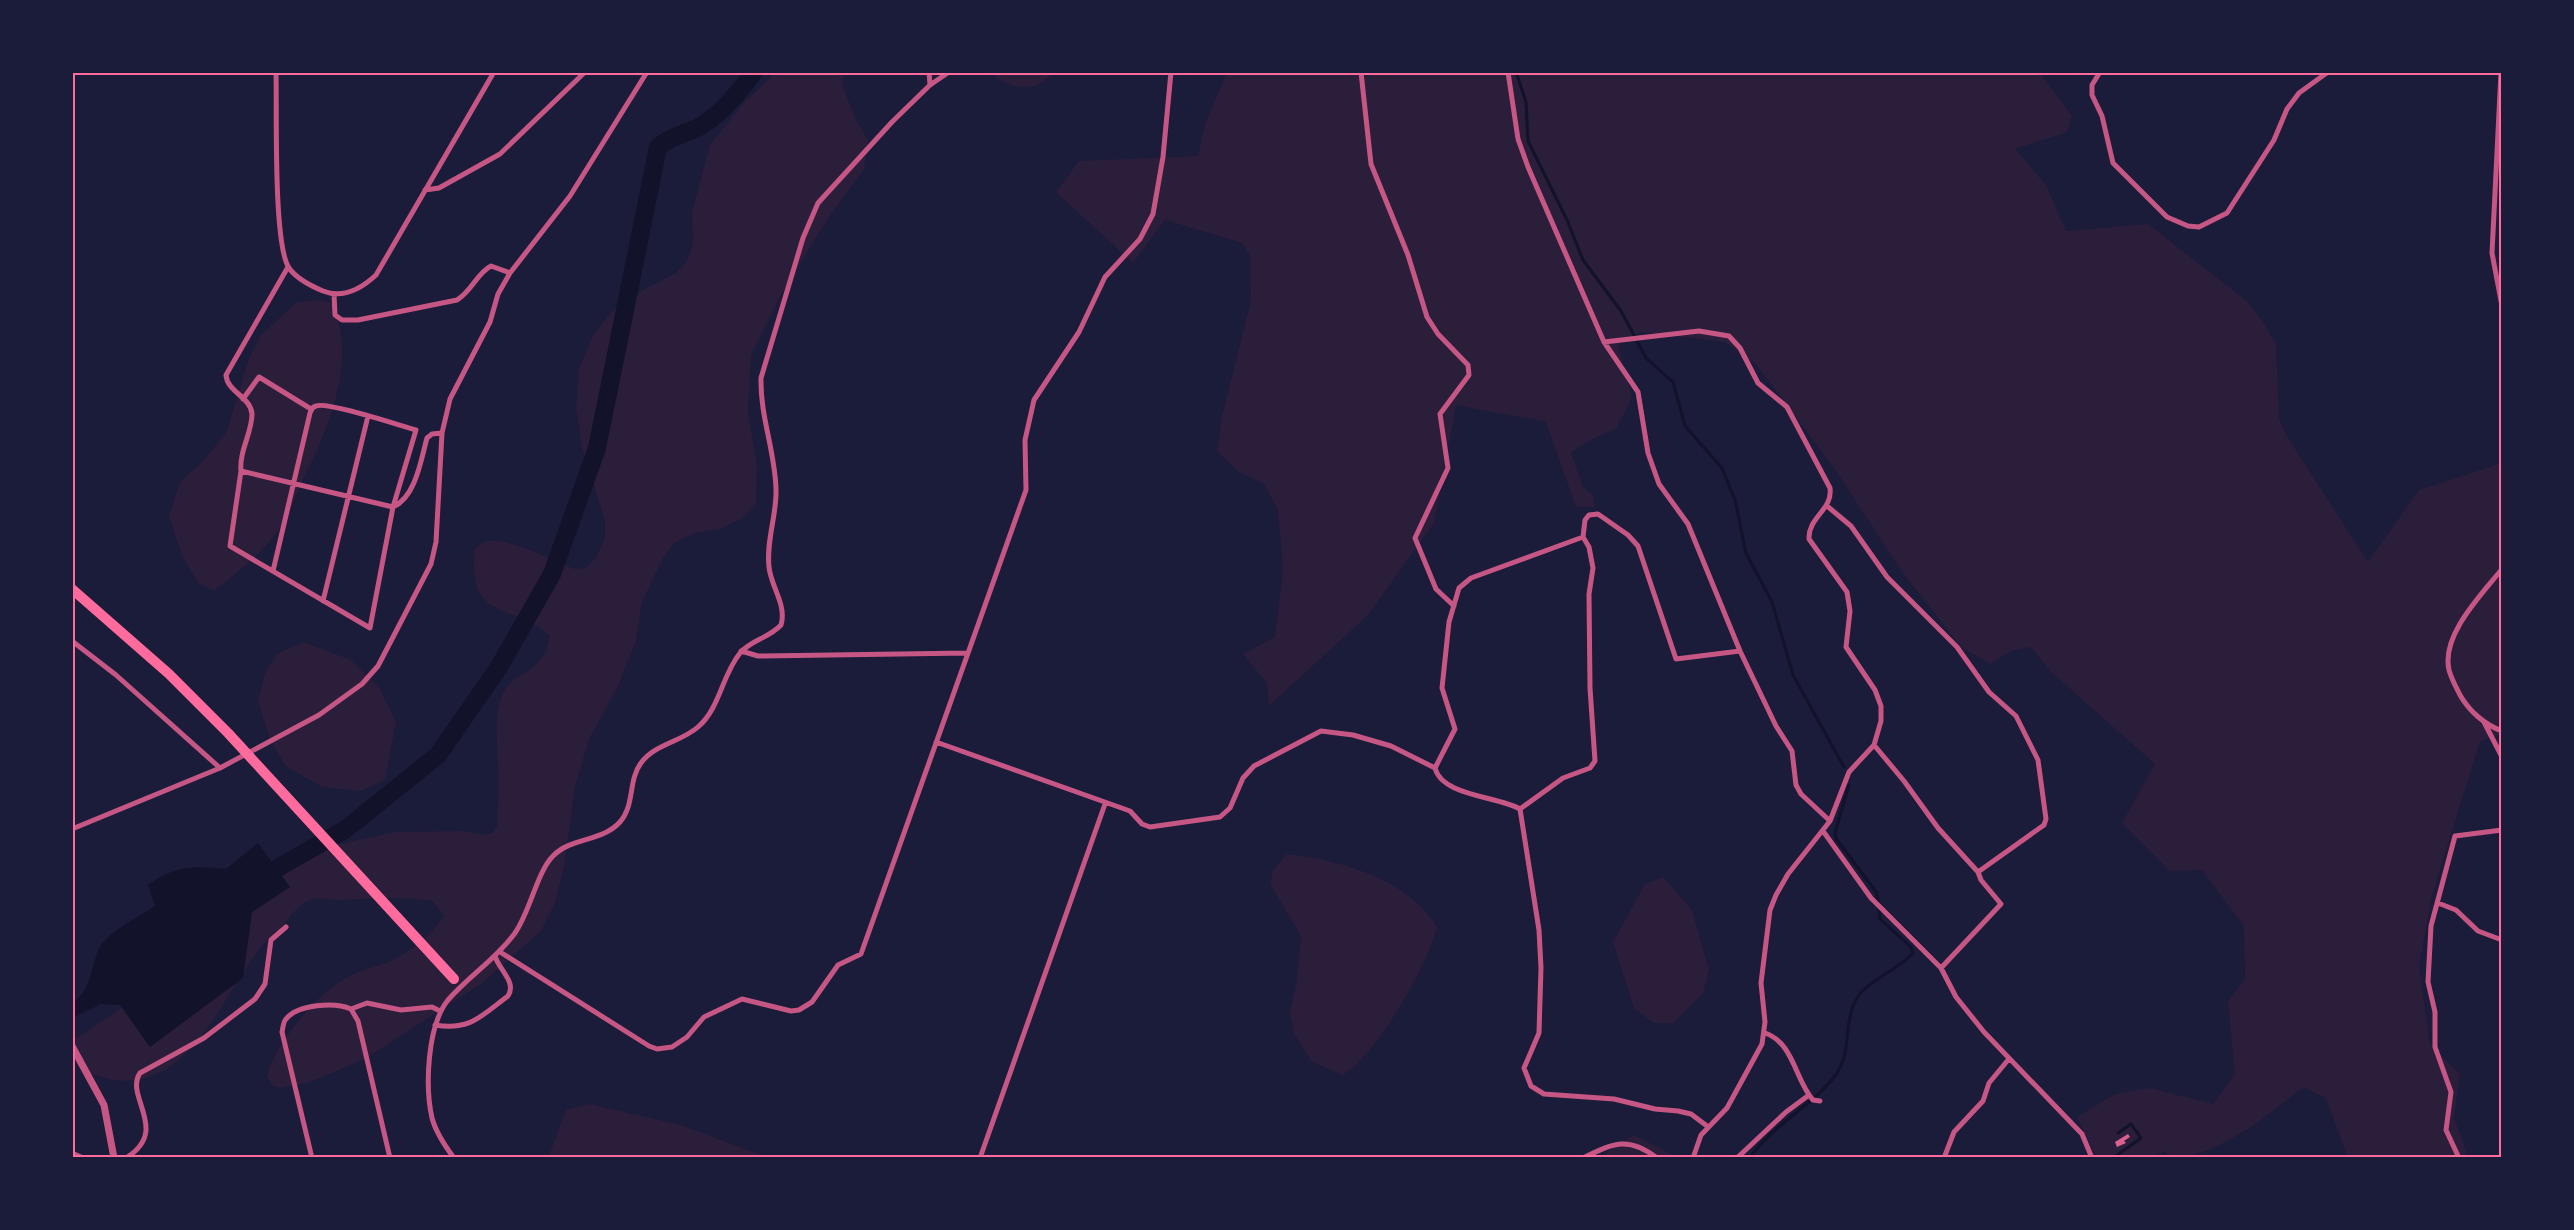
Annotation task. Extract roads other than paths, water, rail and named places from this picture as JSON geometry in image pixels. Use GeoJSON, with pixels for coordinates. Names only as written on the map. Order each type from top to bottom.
{"type":"FeatureCollection","features":[{"type":"Feature","properties":{"kind":"highway"},"geometry":{"type":"LineString","coordinates":[[72,589],[169,674],[228,733],[454,979]]}},
{"type":"Feature","properties":{"kind":"street"},"geometry":{"type":"LineString","coordinates":[[276,72],[278,207],[284,256],[288,267],[312,285],[334,294],[351,292],[376,275],[494,72]]}},
{"type":"Feature","properties":{"kind":"street"},"geometry":{"type":"LineString","coordinates":[[425,190],[439,188],[500,154],[585,72]]}},
{"type":"Feature","properties":{"kind":"street"},"geometry":{"type":"LineString","coordinates":[[72,829],[220,768],[319,715],[362,684],[378,666],[431,564],[436,542],[442,433],[450,399],[490,322],[498,294],[510,273],[570,196],[647,72]]}},
{"type":"Feature","properties":{"kind":"street"},"geometry":{"type":"LineString","coordinates":[[928,72],[930,85]]}},
{"type":"Feature","properties":{"kind":"street"},"geometry":{"type":"LineString","coordinates":[[454,1158],[437,1133],[430,1106],[430,1058],[435,1025],[440,1011],[481,967],[500,952],[526,912],[547,862],[563,848],[605,834],[620,822],[629,807],[640,763],[658,748],[691,732],[704,722],[741,651],[775,631],[783,617],[770,571],[768,550],[776,491],[761,396],[761,378],[803,238],[818,203],[865,149],[930,85],[949,72]]}},
{"type":"Feature","properties":{"kind":"street"},"geometry":{"type":"LineString","coordinates":[[500,952],[657,1049],[672,1047],[680,1043],[705,1017],[742,999],[791,1011],[806,1007],[835,968],[858,956],[863,950],[1026,490],[1025,440],[1030,409],[1079,332],[1105,277],[1140,239],[1153,213],[1164,158],[1171,72]]}},
{"type":"Feature","properties":{"kind":"street"},"geometry":{"type":"LineString","coordinates":[[1360,72],[1371,164],[1375,177],[1408,255],[1427,317],[1438,334],[1468,365],[1469,375],[1440,414],[1448,468],[1415,538],[1436,589],[1454,606]]}},
{"type":"Feature","properties":{"kind":"street"},"geometry":{"type":"LineString","coordinates":[[1508,72],[1518,139],[1528,167],[1604,342],[1638,392],[1648,453],[1659,484],[1688,524],[1740,651],[1776,726],[1791,751],[1796,785],[1800,794],[1830,821]]}},
{"type":"Feature","properties":{"kind":"street"},"geometry":{"type":"LineString","coordinates":[[2100,72],[2092,86],[2092,95],[2102,116],[2113,163],[2166,217],[2188,226],[2199,227],[2227,213],[2274,140],[2287,109],[2299,93],[2328,72]]}},
{"type":"Feature","properties":{"kind":"street"},"geometry":{"type":"LineString","coordinates":[[2501,72],[2499,166],[2492,253],[2502,306]]}},
{"type":"Feature","properties":{"kind":"street"},"geometry":{"type":"LineString","coordinates":[[334,294],[335,315],[342,320],[358,320],[457,300],[470,291],[482,272],[491,266],[510,273]]}},
{"type":"Feature","properties":{"kind":"street"},"geometry":{"type":"LineString","coordinates":[[273,571],[311,410],[319,405],[416,430],[393,507],[370,628],[230,546],[242,471],[240,461],[252,414],[243,399],[229,386],[226,375],[288,267]]}},
{"type":"Feature","properties":{"kind":"street"},"geometry":{"type":"LineString","coordinates":[[1604,342],[1710,331],[1729,336],[1736,342],[1753,376],[1780,399],[1798,425],[1804,443],[1828,483],[1831,494],[1827,506],[1810,526],[1809,539],[1847,592],[1850,610],[1846,647],[1875,690],[1881,706],[1881,722],[1874,745],[1849,772],[1830,821],[1788,874],[1770,910],[1761,983],[1765,1033],[1762,1044],[1727,1108],[1707,1126],[1701,1135],[1693,1158]]}},
{"type":"Feature","properties":{"kind":"street"},"geometry":{"type":"LineString","coordinates":[[243,399],[259,377],[311,410]]}},
{"type":"Feature","properties":{"kind":"street"},"geometry":{"type":"LineString","coordinates":[[323,601],[368,416]]}},
{"type":"Feature","properties":{"kind":"street"},"geometry":{"type":"LineString","coordinates":[[242,471],[393,507],[401,502],[408,493],[427,438],[432,434],[442,433]]}},
{"type":"Feature","properties":{"kind":"street"},"geometry":{"type":"LineString","coordinates":[[1827,506],[1851,526],[1891,582],[1957,647],[1989,692],[2016,716],[2034,750],[2041,774],[2046,819],[2044,825],[1978,872]]}},
{"type":"Feature","properties":{"kind":"street"},"geometry":{"type":"LineString","coordinates":[[1520,809],[1563,778],[1590,768],[1595,761],[1590,688],[1589,594],[1593,568],[1589,547],[1583,537],[1585,520],[1595,513],[1628,535],[1638,546],[1676,659],[1740,651]]}},
{"type":"Feature","properties":{"kind":"street"},"geometry":{"type":"LineString","coordinates":[[1435,768],[1455,729],[1442,688],[1449,622],[1459,588],[1471,578],[1583,537]]}},
{"type":"Feature","properties":{"kind":"street"},"geometry":{"type":"LineString","coordinates":[[2502,569],[2458,624],[2448,655],[2449,670],[2466,706],[2483,721],[2502,731]]}},
{"type":"Feature","properties":{"kind":"street"},"geometry":{"type":"LineString","coordinates":[[72,641],[116,675],[220,768]]}},
{"type":"Feature","properties":{"kind":"street"},"geometry":{"type":"LineString","coordinates":[[741,651],[758,656],[968,653]]}},
{"type":"Feature","properties":{"kind":"street"},"geometry":{"type":"LineString","coordinates":[[2483,721],[2502,757]]}},
{"type":"Feature","properties":{"kind":"street"},"geometry":{"type":"LineString","coordinates":[[936,742],[1130,811],[1142,824],[1150,827],[1220,817],[1230,808],[1243,778],[1254,766],[1321,731],[1353,735],[1391,746],[1435,768],[1443,782],[1472,794],[1507,802],[1520,809]]}},
{"type":"Feature","properties":{"kind":"street"},"geometry":{"type":"LineString","coordinates":[[1874,745],[1938,828],[1978,872],[1981,880],[2001,904],[1941,968]]}},
{"type":"Feature","properties":{"kind":"street"},"geometry":{"type":"LineString","coordinates":[[980,1158],[1105,804]]}},
{"type":"Feature","properties":{"kind":"street"},"geometry":{"type":"LineString","coordinates":[[1520,809],[1539,930],[1541,968],[1539,1033],[1524,1068],[1532,1086],[1544,1094],[1614,1099],[1655,1109],[1678,1111],[1691,1114],[1707,1126]]}},
{"type":"Feature","properties":{"kind":"street"},"geometry":{"type":"LineString","coordinates":[[2459,1158],[2446,1130],[2451,1092],[2435,1047],[2434,1012],[2428,982],[2430,935],[2455,836],[2502,830]]}},
{"type":"Feature","properties":{"kind":"street"},"geometry":{"type":"LineString","coordinates":[[1823,831],[1878,905],[1941,968],[1956,997],[2008,1060],[2082,1134],[2091,1158]]}},
{"type":"Feature","properties":{"kind":"street"},"geometry":{"type":"LineString","coordinates":[[2438,903],[2456,910],[2478,931],[2502,940]]}},
{"type":"Feature","properties":{"kind":"street"},"geometry":{"type":"LineString","coordinates":[[126,1158],[140,1144],[147,1121],[136,1089],[138,1077],[144,1070],[204,1038],[255,999],[265,984],[271,940],[286,927]]}},
{"type":"Feature","properties":{"kind":"street"},"geometry":{"type":"LineString","coordinates":[[435,1025],[451,1028],[466,1026],[508,996],[511,984],[495,956]]}},
{"type":"Feature","properties":{"kind":"street"},"geometry":{"type":"LineString","coordinates":[[312,1158],[282,1032],[284,1020],[294,1012],[330,1004],[351,1009],[367,1003],[400,1011],[432,1007],[440,1011]]}},
{"type":"Feature","properties":{"kind":"street"},"geometry":{"type":"LineString","coordinates":[[351,1009],[360,1028],[390,1158]]}},
{"type":"Feature","properties":{"kind":"street"},"geometry":{"type":"LineString","coordinates":[[1737,1158],[1746,1156],[1786,1112],[1813,1098],[1791,1057],[1771,1035],[1765,1033]]}},
{"type":"Feature","properties":{"kind":"street"},"geometry":{"type":"LineString","coordinates":[[72,1046],[99,1091],[108,1115],[114,1158]]}},
{"type":"Feature","properties":{"kind":"street"},"geometry":{"type":"LineString","coordinates":[[1944,1158],[1954,1132],[1983,1101],[1989,1083],[2008,1060]]}},
{"type":"Feature","properties":{"kind":"street"},"geometry":{"type":"LineString","coordinates":[[1583,1158],[1601,1149],[1631,1143],[1657,1158]]}},
{"type":"Feature","properties":{"kind":"street"},"geometry":{"type":"LineString","coordinates":[[72,1153],[82,1158]]}},
{"type":"Feature","properties":{"kind":"waterway"},"geometry":{"type":"LineString","coordinates":[[255,881],[346,829],[438,755],[499,667],[552,574],[597,448],[658,147],[709,121],[730,102],[754,72]]}},
{"type":"Feature","properties":{"kind":"waterway"},"geometry":{"type":"LineString","coordinates":[[1516,72],[1526,102],[1528,141],[1567,220],[1583,260],[1621,311],[1646,358],[1673,382],[1685,426],[1722,468],[1735,500],[1746,553],[1772,602],[1793,675],[1844,767]]}},
{"type":"Feature","properties":{"kind":"waterway"},"geometry":{"type":"LineString","coordinates":[[1750,1158],[1769,1136],[1815,1097],[1835,1076],[1844,1056],[1850,1015],[1859,995],[1870,984],[1913,953],[1911,947],[1880,919],[1877,893],[1837,840],[1835,833],[1849,785]]}},
{"type":"Feature","properties":{"kind":"waterway"},"geometry":{"type":"LineString","coordinates":[[2113,1158],[2141,1138],[2131,1124],[2118,1133]]}}]}
